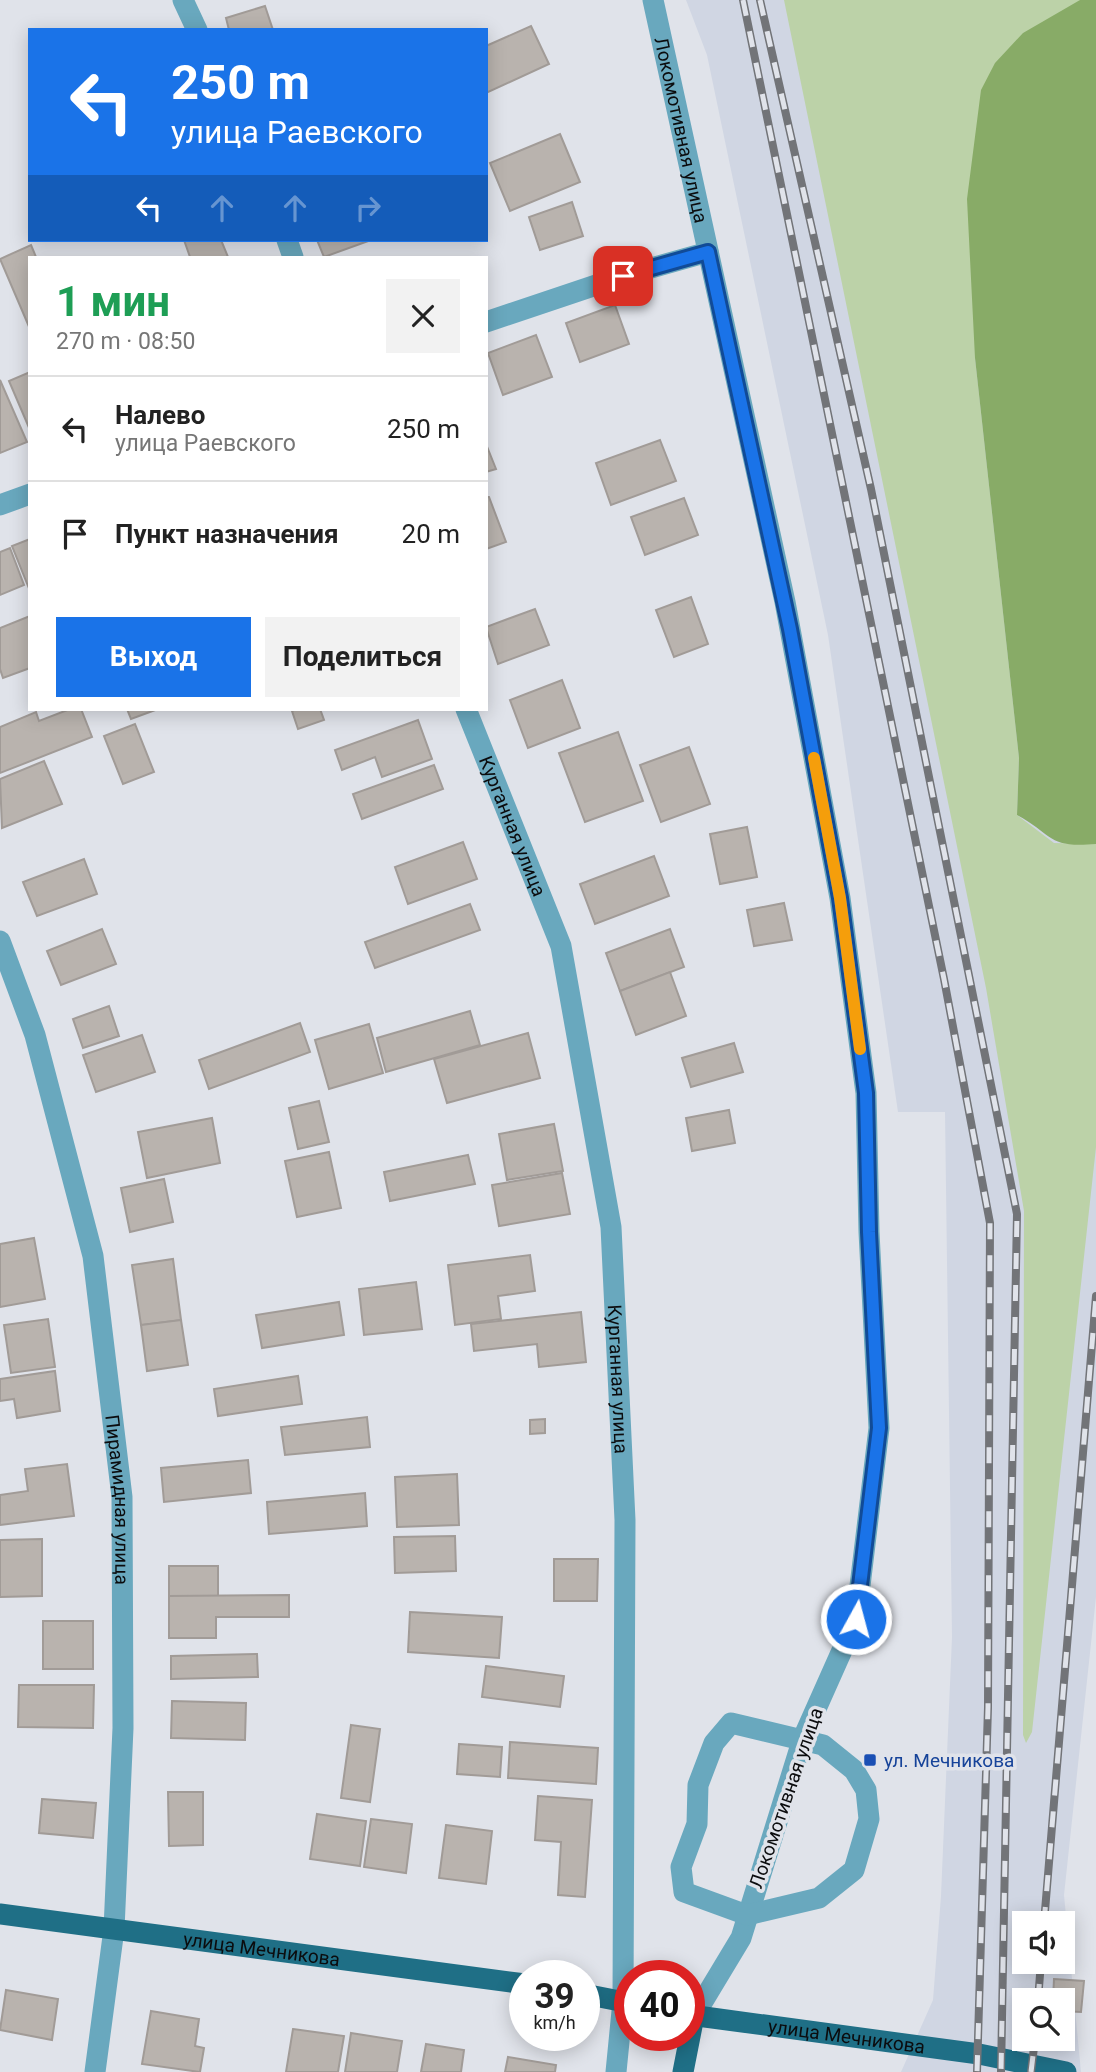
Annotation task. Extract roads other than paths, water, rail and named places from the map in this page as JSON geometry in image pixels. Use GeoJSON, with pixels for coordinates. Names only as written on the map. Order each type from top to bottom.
{"type":"FeatureCollection","features":[{"type":"Feature","properties":{"kind":"main road","name":"улица Мечникова"},"geometry":{"type":"LineString","coordinates":[[0,1914],[509,1982]]}},
{"type":"Feature","properties":{"kind":"main road","name":"улица Мечникова"},"geometry":{"type":"LineString","coordinates":[[705,2017],[1003,2059],[1066,2072]]}},
{"type":"Feature","properties":{"kind":"main road"},"geometry":{"type":"LineString","coordinates":[[683,2072],[686,2051]]}},
{"type":"Feature","properties":{"kind":"street"},"geometry":{"type":"LineString","coordinates":[[183,0],[196,28]]}},
{"type":"Feature","properties":{"kind":"street","name":"Локомотивная улица"},"geometry":{"type":"LineString","coordinates":[[653,0],[788,615],[840,898],[866,1093],[869,1232],[879,1428],[856,1619],[803,1738],[741,1938],[705,1995]]}},
{"type":"Feature","properties":{"kind":"street"},"geometry":{"type":"LineString","coordinates":[[488,321],[623,276],[708,252]]}},
{"type":"Feature","properties":{"kind":"street"},"geometry":{"type":"LineString","coordinates":[[0,505],[28,495]]}},
{"type":"Feature","properties":{"kind":"street","name":"Курганная улица"},"geometry":{"type":"LineString","coordinates":[[467,711],[561,946],[611,1227],[625,1520],[626,1960]]}},
{"type":"Feature","properties":{"kind":"street","name":"Пирамидная улица"},"geometry":{"type":"LineString","coordinates":[[0,941],[35,1035],[93,1256],[122,1497],[123,1728],[114,1929],[95,2072]]}},
{"type":"Feature","properties":{"kind":"street"},"geometry":{"type":"LineString","coordinates":[[731,1723],[803,1738],[823,1745],[853,1770],[866,1790],[869,1819],[854,1870],[819,1898],[747,1914],[684,1892],[681,1867],[697,1824],[698,1785],[714,1743],[731,1723]]}},
{"type":"Feature","properties":{"kind":"street","name":"Курганная улица"},"geometry":{"type":"LineString","coordinates":[[616,2072],[619,2051]]}},
{"type":"Feature","properties":{"kind":"railway"},"geometry":{"type":"LineString","coordinates":[[743,0],[944,979],[990,1223],[988,1707],[977,2072]]}},
{"type":"Feature","properties":{"kind":"railway"},"geometry":{"type":"LineString","coordinates":[[760,0],[871,489],[1017,1214],[1001,2072]]}},
{"type":"Feature","properties":{"kind":"railway"},"geometry":{"type":"LineString","coordinates":[[1045,1911],[1096,1296]]}},
{"type":"Feature","properties":{"kind":"railway"},"geometry":{"type":"LineString","coordinates":[[1039,1988],[1040,1974]]}},
{"type":"Feature","properties":{"kind":"railway"},"geometry":{"type":"LineString","coordinates":[[1031,2072],[1034,2051]]}},
{"type":"Feature","properties":{"kind":"place","name":"ул. Мечникова"},"geometry":{"type":"Point","coordinates":[870,1760]}}]}
